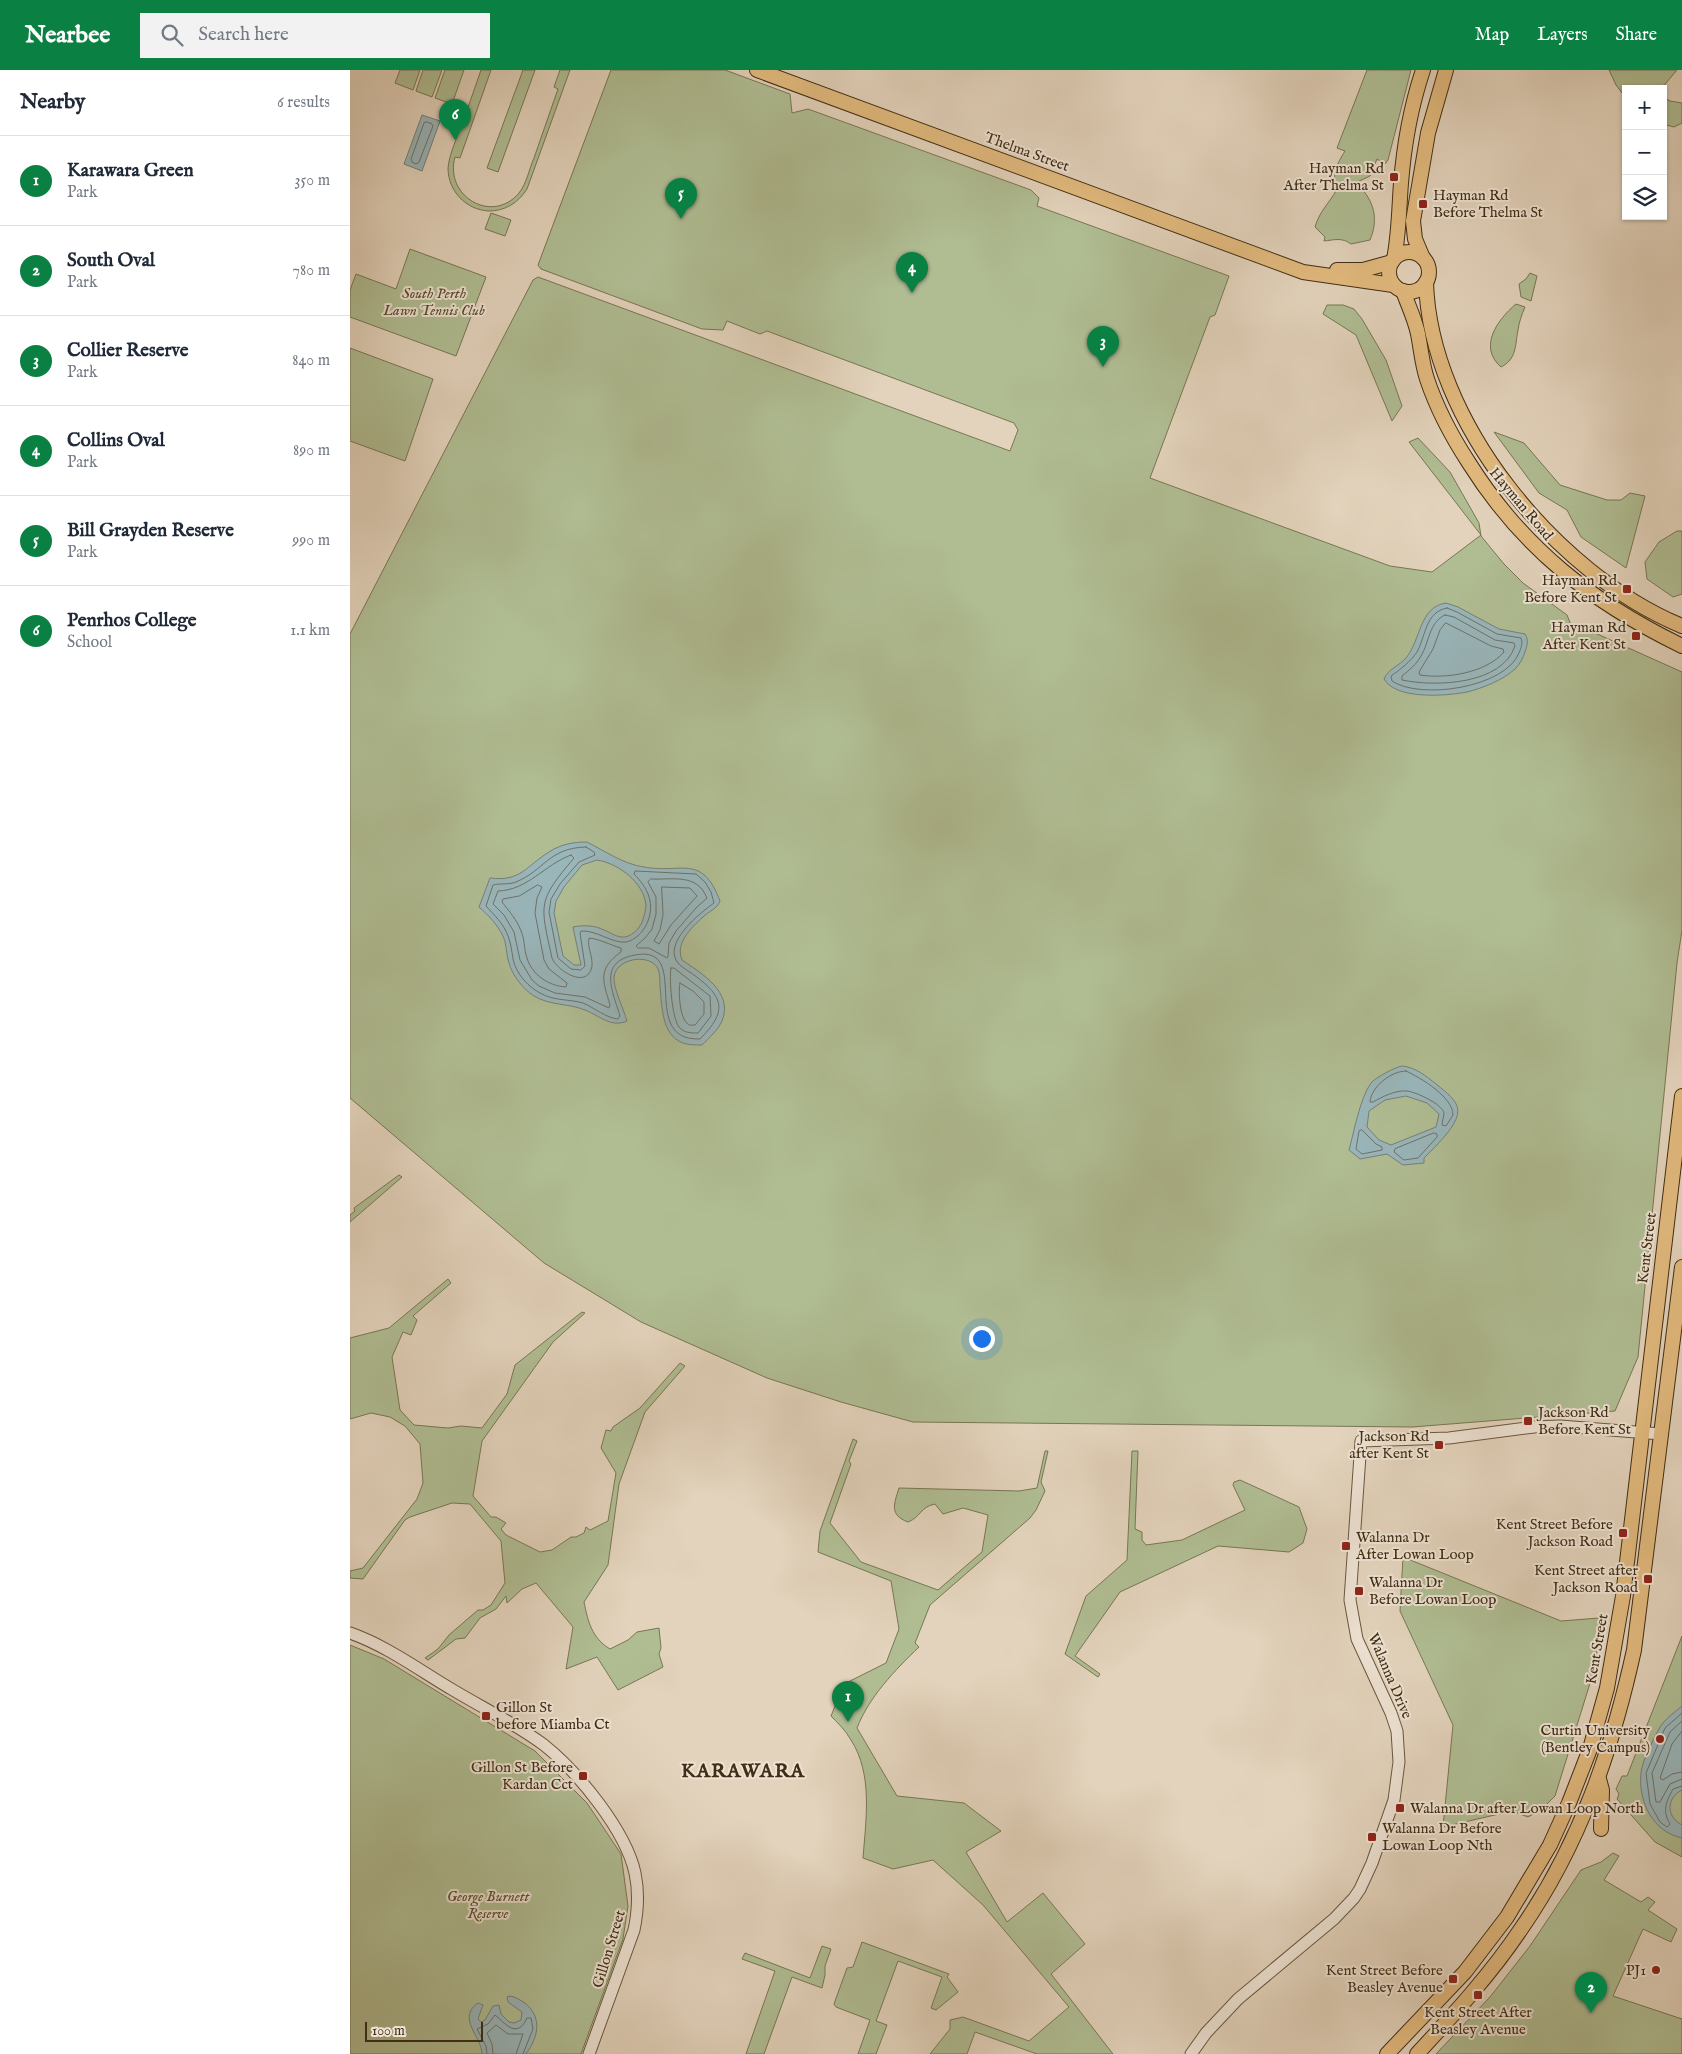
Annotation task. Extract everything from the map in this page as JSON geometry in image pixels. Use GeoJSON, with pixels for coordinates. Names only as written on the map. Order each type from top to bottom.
{"type":"FeatureCollection","features":[{"type":"Feature","properties":{"kind":"main road","name":"Thelma Street"},"geometry":{"type":"LineString","coordinates":[[757,70],[1287,264],[1303,272],[1398,288]]}},
{"type":"Feature","properties":{"kind":"main road"},"geometry":{"type":"LineString","coordinates":[[1423,70],[1418,85],[1405,149],[1400,188],[1399,229],[1389,273],[1398,288],[1408,292],[1419,289],[1426,282],[1428,269],[1415,240],[1414,222],[1428,132],[1446,70]]}},
{"type":"Feature","properties":{"kind":"main road"},"geometry":{"type":"LineString","coordinates":[[1393,260],[1406,253],[1412,253],[1423,258]]}},
{"type":"Feature","properties":{"kind":"main road","name":"Thelma Street"},"geometry":{"type":"LineString","coordinates":[[1287,264],[1345,271],[1362,270],[1393,260]]}},
{"type":"Feature","properties":{"kind":"main road","name":"Hayman Road"},"geometry":{"type":"LineString","coordinates":[[1426,282],[1429,318],[1440,359],[1463,414],[1497,472],[1541,525],[1570,553],[1626,596],[1659,616],[1682,626]]}},
{"type":"Feature","properties":{"kind":"main road","name":"Hayman Road"},"geometry":{"type":"LineString","coordinates":[[1398,288],[1415,322],[1427,379],[1449,432],[1487,492],[1530,543],[1565,575],[1633,620],[1682,646]]}},
{"type":"Feature","properties":{"kind":"main road","name":"Kent Street"},"geometry":{"type":"LineString","coordinates":[[1387,2054],[1465,1972],[1507,1917],[1538,1868],[1569,1803],[1590,1749],[1616,1647],[1682,1096]]}},
{"type":"Feature","properties":{"kind":"main road"},"geometry":{"type":"LineString","coordinates":[[1417,2054],[1482,1982],[1521,1930],[1571,1844],[1599,1778],[1614,1730],[1634,1650],[1682,1267]]}},
{"type":"Feature","properties":{"kind":"main road"},"geometry":{"type":"LineString","coordinates":[[1599,1778],[1602,1790],[1600,1829]]}},
{"type":"Feature","properties":{"kind":"street","name":"Walanna Drive"},"geometry":{"type":"LineString","coordinates":[[1191,2054],[1206,2033],[1238,2000],[1334,1920],[1349,1904],[1360,1889],[1389,1816],[1398,1778],[1398,1738],[1391,1713],[1357,1638],[1350,1600],[1362,1441],[1449,1438],[1534,1427],[1560,1426],[1642,1432]]}},
{"type":"Feature","properties":{"kind":"street"},"geometry":{"type":"LineString","coordinates":[[1642,1432],[1661,1434]]}},
{"type":"Feature","properties":{"kind":"street","name":"Gillon Street"},"geometry":{"type":"LineString","coordinates":[[350,1633],[381,1646],[542,1744],[581,1780],[628,1852],[634,1873],[637,1911],[634,1930],[589,2054]]}},
{"type":"Feature","properties":{"kind":"green space"},"geometry":{"type":"Polygon","coordinates":[[[400,70],[420,70],[413,90],[395,83],[400,70]]]}},
{"type":"Feature","properties":{"kind":"green space"},"geometry":{"type":"Polygon","coordinates":[[[423,70],[442,70],[432,97],[416,91],[423,70]]]}},
{"type":"Feature","properties":{"kind":"green space"},"geometry":{"type":"Polygon","coordinates":[[[445,70],[464,70],[452,104],[435,98],[445,70]]]}},
{"type":"Feature","properties":{"kind":"green space"},"geometry":{"type":"Polygon","coordinates":[[[481,70],[491,70],[460,158],[455,157],[453,171],[457,184],[463,194],[473,202],[484,206],[496,206],[508,202],[522,189],[558,89],[554,87],[560,70],[570,70],[527,189],[511,205],[495,211],[481,210],[460,198],[451,184],[448,168],[451,154],[481,70]]]}},
{"type":"Feature","properties":{"kind":"green space"},"geometry":{"type":"Polygon","coordinates":[[[523,70],[535,70],[498,172],[487,168],[523,70]]]}},
{"type":"Feature","properties":{"kind":"green space"},"geometry":{"type":"Polygon","coordinates":[[[611,70],[725,70],[790,94],[792,113],[808,109],[1031,190],[1039,198],[1037,206],[1229,276],[1215,315],[1210,317],[1150,478],[1390,566],[1432,572],[1481,535],[1504,564],[1523,583],[1567,615],[1572,627],[1582,633],[1595,633],[1682,672],[1682,930],[1677,963],[1638,1357],[1615,1411],[1412,1427],[913,1422],[841,1402],[767,1378],[641,1322],[544,1263],[350,1098],[350,634],[533,280],[538,277],[1010,451],[1018,430],[1014,423],[767,331],[760,334],[727,321],[723,330],[702,329],[541,269],[538,265],[611,70]]]}},
{"type":"Feature","properties":{"kind":"green space"},"geometry":{"type":"Polygon","coordinates":[[[1367,70],[1411,70],[1388,160],[1385,164],[1377,159],[1370,176],[1353,184],[1351,188],[1362,189],[1370,201],[1374,213],[1374,226],[1370,240],[1351,244],[1341,240],[1324,241],[1325,237],[1315,227],[1322,211],[1337,189],[1335,174],[1345,151],[1337,148],[1367,70]]]}},
{"type":"Feature","properties":{"kind":"green space"},"geometry":{"type":"Polygon","coordinates":[[[1609,70],[1677,70],[1664,85],[1622,85],[1622,93],[1609,70]]]}},
{"type":"Feature","properties":{"kind":"green space"},"geometry":{"type":"Polygon","coordinates":[[[1667,99],[1682,103],[1682,123],[1674,127],[1667,125],[1667,99]]]}},
{"type":"Feature","properties":{"kind":"green space"},"geometry":{"type":"Polygon","coordinates":[[[491,213],[511,220],[505,236],[485,229],[491,213]]]}},
{"type":"Feature","properties":{"kind":"green space","name":"South Perth Lawn Tennis Club"},"geometry":{"type":"Polygon","coordinates":[[[410,249],[486,277],[456,356],[350,317],[350,290],[356,274],[396,289],[410,249]]]}},
{"type":"Feature","properties":{"kind":"green space"},"geometry":{"type":"Polygon","coordinates":[[[1530,273],[1537,276],[1531,301],[1521,297],[1519,284],[1530,273]]]}},
{"type":"Feature","properties":{"kind":"green space"},"geometry":{"type":"Polygon","coordinates":[[[1516,304],[1525,307],[1519,324],[1516,346],[1513,356],[1501,367],[1494,359],[1491,351],[1491,342],[1493,334],[1502,318],[1516,304]]]}},
{"type":"Feature","properties":{"kind":"green space"},"geometry":{"type":"Polygon","coordinates":[[[1327,305],[1343,305],[1354,309],[1386,360],[1402,406],[1392,421],[1356,335],[1323,314],[1327,305]]]}},
{"type":"Feature","properties":{"kind":"green space","name":"South Perth Lawn Tennis Club"},"geometry":{"type":"Polygon","coordinates":[[[350,348],[433,379],[405,461],[350,441],[350,348]]]}},
{"type":"Feature","properties":{"kind":"green space"},"geometry":{"type":"Polygon","coordinates":[[[1494,432],[1524,443],[1560,485],[1607,500],[1621,500],[1630,493],[1645,496],[1626,568],[1581,537],[1567,510],[1539,493],[1494,432]]]}},
{"type":"Feature","properties":{"kind":"green space"},"geometry":{"type":"Polygon","coordinates":[[[1418,438],[1450,472],[1479,523],[1481,535],[1409,442],[1418,438]]]}},
{"type":"Feature","properties":{"kind":"green space"},"geometry":{"type":"Polygon","coordinates":[[[1677,531],[1682,531],[1682,594],[1673,597],[1647,579],[1645,562],[1659,542],[1677,531]]]}},
{"type":"Feature","properties":{"kind":"green space"},"geometry":{"type":"Polygon","coordinates":[[[399,1175],[402,1177],[350,1222],[350,1215],[355,1211],[354,1208],[399,1175]]]}},
{"type":"Feature","properties":{"kind":"green space"},"geometry":{"type":"Polygon","coordinates":[[[448,1279],[451,1283],[413,1316],[417,1320],[411,1335],[403,1332],[392,1357],[400,1410],[414,1425],[482,1428],[507,1394],[515,1365],[582,1312],[585,1313],[553,1342],[482,1441],[473,1496],[491,1517],[496,1517],[506,1523],[501,1529],[506,1535],[540,1552],[552,1550],[571,1537],[584,1533],[586,1527],[590,1530],[608,1521],[616,1473],[601,1448],[606,1430],[611,1431],[613,1427],[640,1408],[680,1363],[685,1366],[645,1412],[619,1484],[608,1565],[584,1602],[587,1616],[595,1635],[610,1649],[628,1640],[637,1632],[659,1628],[661,1648],[659,1654],[663,1667],[618,1690],[597,1657],[566,1669],[573,1627],[536,1583],[522,1589],[507,1603],[506,1596],[496,1609],[480,1618],[465,1638],[456,1639],[428,1660],[425,1658],[438,1649],[449,1635],[478,1610],[483,1610],[491,1605],[505,1583],[501,1541],[470,1504],[452,1503],[405,1520],[363,1579],[350,1578],[350,1571],[363,1568],[417,1499],[423,1483],[420,1444],[405,1426],[390,1417],[371,1413],[350,1419],[350,1338],[389,1328],[448,1279]]]}},
{"type":"Feature","properties":{"kind":"green space"},"geometry":{"type":"Polygon","coordinates":[[[853,1439],[857,1441],[849,1461],[851,1464],[830,1523],[861,1562],[938,1590],[982,1552],[988,1515],[963,1508],[943,1514],[935,1504],[926,1507],[916,1518],[908,1522],[895,1512],[894,1508],[899,1488],[1019,1491],[1037,1488],[1045,1451],[1048,1451],[1041,1482],[1045,1491],[1036,1510],[1030,1518],[930,1605],[915,1643],[919,1647],[876,1695],[857,1728],[897,1796],[964,1803],[1001,1831],[966,1852],[1007,1922],[1043,1893],[1085,1944],[1051,1974],[1113,2054],[1037,2054],[975,2032],[967,2054],[930,2054],[950,2029],[950,2020],[963,2017],[1029,2041],[1069,2007],[983,1905],[933,1860],[893,1869],[863,1858],[866,1797],[863,1767],[849,1737],[831,1716],[844,1684],[886,1663],[899,1629],[891,1581],[818,1552],[820,1531],[853,1439]]]}},
{"type":"Feature","properties":{"kind":"green space"},"geometry":{"type":"Polygon","coordinates":[[[1132,1451],[1138,1451],[1135,1529],[1142,1532],[1142,1540],[1146,1545],[1182,1540],[1245,1510],[1233,1485],[1234,1482],[1240,1480],[1299,1507],[1307,1529],[1303,1543],[1289,1552],[1218,1546],[1120,1592],[1075,1656],[1100,1674],[1098,1677],[1065,1654],[1086,1596],[1127,1560],[1132,1451]]]}},
{"type":"Feature","properties":{"kind":"green space"},"geometry":{"type":"Polygon","coordinates":[[[1403,1557],[1561,1621],[1599,1618],[1596,1664],[1555,1796],[1542,1809],[1528,1817],[1512,1811],[1443,1827],[1453,1725],[1400,1611],[1403,1557]]]}},
{"type":"Feature","properties":{"kind":"green space"},"geometry":{"type":"Polygon","coordinates":[[[1682,1636],[1682,1857],[1655,1842],[1617,1799],[1619,1794],[1616,1789],[1622,1776],[1627,1776],[1682,1636]]]}},
{"type":"Feature","properties":{"kind":"green space","name":"George Burnett Reserve"},"geometry":{"type":"Polygon","coordinates":[[[350,1645],[384,1659],[535,1751],[587,1803],[621,1854],[628,1906],[623,1939],[581,2054],[350,2054],[350,1645]]]}},
{"type":"Feature","properties":{"kind":"green space"},"geometry":{"type":"Polygon","coordinates":[[[1613,1853],[1619,1856],[1604,1880],[1641,1902],[1648,1897],[1655,1902],[1648,1910],[1677,1929],[1671,1942],[1643,1929],[1613,1996],[1682,2019],[1682,2054],[1436,2054],[1490,1997],[1530,1946],[1581,1870],[1601,1862],[1613,1853]]]}},
{"type":"Feature","properties":{"kind":"green space"},"geometry":{"type":"Polygon","coordinates":[[[862,1942],[949,1974],[947,1977],[958,1992],[936,2010],[931,2008],[942,1977],[898,1961],[876,2021],[887,2025],[876,2054],[858,2054],[870,2020],[836,2007],[834,2004],[847,1968],[853,1967],[862,1942]]]}},
{"type":"Feature","properties":{"kind":"green space"},"geometry":{"type":"Polygon","coordinates":[[[822,1946],[831,1949],[825,1966],[822,1988],[792,1977],[764,2054],[746,2054],[775,1971],[742,1959],[745,1953],[810,1978],[822,1946]]]}},
{"type":"Feature","properties":{"kind":"water"},"geometry":{"type":"Polygon","coordinates":[[[422,115],[440,121],[422,171],[404,164],[422,115]]]}},
{"type":"Feature","properties":{"kind":"water"},"geometry":{"type":"Polygon","coordinates":[[[1446,603],[1458,607],[1499,629],[1525,634],[1527,645],[1520,663],[1515,669],[1499,680],[1467,692],[1447,695],[1422,695],[1390,686],[1384,679],[1411,651],[1425,617],[1437,606],[1446,603]]]}},
{"type":"Feature","properties":{"kind":"water"},"geometry":{"type":"Polygon","coordinates":[[[587,842],[621,860],[644,867],[657,869],[680,868],[698,871],[706,876],[713,886],[720,901],[719,904],[685,936],[680,954],[682,960],[714,984],[720,992],[723,1001],[725,1011],[722,1021],[716,1031],[702,1045],[683,1043],[670,1033],[662,1010],[659,971],[657,967],[646,960],[640,959],[626,962],[616,971],[614,977],[615,987],[627,1021],[621,1023],[611,1022],[579,1008],[540,999],[526,990],[515,977],[510,968],[503,936],[492,920],[479,907],[490,878],[509,878],[523,872],[541,857],[558,847],[587,842]],[[597,860],[582,865],[564,887],[556,901],[554,913],[563,956],[574,965],[581,965],[573,927],[592,926],[616,936],[625,937],[637,930],[644,917],[646,902],[638,885],[619,868],[597,860]]]}},
{"type":"Feature","properties":{"kind":"water"},"geometry":{"type":"Polygon","coordinates":[[[1399,1067],[1407,1067],[1420,1072],[1450,1096],[1457,1107],[1456,1120],[1445,1136],[1424,1158],[1424,1163],[1403,1165],[1387,1154],[1360,1159],[1349,1150],[1367,1089],[1373,1081],[1399,1067]],[[1406,1096],[1385,1100],[1369,1111],[1367,1127],[1379,1140],[1391,1145],[1436,1127],[1439,1114],[1427,1103],[1406,1096]]]}},
{"type":"Feature","properties":{"kind":"water"},"geometry":{"type":"Polygon","coordinates":[[[1682,1706],[1682,1790],[1673,1798],[1670,1808],[1673,1817],[1682,1825],[1682,1838],[1672,1835],[1655,1822],[1645,1805],[1642,1795],[1641,1773],[1660,1727],[1682,1706]]]}},
{"type":"Feature","properties":{"kind":"water"},"geometry":{"type":"Polygon","coordinates":[[[510,1996],[525,2003],[534,2015],[537,2028],[530,2048],[526,2054],[482,2054],[469,2015],[478,2003],[483,2005],[478,2019],[481,2022],[485,2020],[493,2006],[499,2005],[501,2014],[509,2022],[514,2023],[521,2020],[522,2012],[508,2002],[507,1997],[510,1996]]]}},
{"type":"Feature","properties":{"kind":"place","name":"Penrhos College"},"geometry":{"type":"Point","coordinates":[455,140]}},
{"type":"Feature","properties":{"kind":"place","name":"Hayman Rd After Thelma St"},"geometry":{"type":"Point","coordinates":[1394,177]}},
{"type":"Feature","properties":{"kind":"place","name":"Hayman Rd Before Thelma St"},"geometry":{"type":"Point","coordinates":[1423,204]}},
{"type":"Feature","properties":{"kind":"place","name":"Bill Grayden Reserve"},"geometry":{"type":"Point","coordinates":[681,219]}},
{"type":"Feature","properties":{"kind":"place","name":"Collins Oval"},"geometry":{"type":"Point","coordinates":[912,293]}},
{"type":"Feature","properties":{"kind":"place","name":"Collier Reserve"},"geometry":{"type":"Point","coordinates":[1103,367]}},
{"type":"Feature","properties":{"kind":"place","name":"Hayman Rd Before Kent St"},"geometry":{"type":"Point","coordinates":[1627,589]}},
{"type":"Feature","properties":{"kind":"place","name":"Hayman Rd After Kent St"},"geometry":{"type":"Point","coordinates":[1636,636]}},
{"type":"Feature","properties":{"kind":"place","name":"Jackson Rd Before Kent St"},"geometry":{"type":"Point","coordinates":[1528,1421]}},
{"type":"Feature","properties":{"kind":"place","name":"Jackson Rd after Kent St"},"geometry":{"type":"Point","coordinates":[1439,1445]}},
{"type":"Feature","properties":{"kind":"place","name":"Kent Street Before Jackson Road"},"geometry":{"type":"Point","coordinates":[1623,1533]}},
{"type":"Feature","properties":{"kind":"place","name":"Walanna Dr After Lowan Loop"},"geometry":{"type":"Point","coordinates":[1346,1546]}},
{"type":"Feature","properties":{"kind":"place","name":"Kent Street after Jackson Road"},"geometry":{"type":"Point","coordinates":[1648,1579]}},
{"type":"Feature","properties":{"kind":"place","name":"Walanna Dr Before Lowan Loop"},"geometry":{"type":"Point","coordinates":[1359,1591]}},
{"type":"Feature","properties":{"kind":"place","name":"Gillon St before Miamba Ct"},"geometry":{"type":"Point","coordinates":[486,1716]}},
{"type":"Feature","properties":{"kind":"place","name":"Karawara Green"},"geometry":{"type":"Point","coordinates":[848,1722]}},
{"type":"Feature","properties":{"kind":"place","name":"Curtin University (Bentley Campus)"},"geometry":{"type":"Point","coordinates":[1660,1739]}},
{"type":"Feature","properties":{"kind":"place","name":"Gillon St Before Kardan Cct"},"geometry":{"type":"Point","coordinates":[583,1776]}},
{"type":"Feature","properties":{"kind":"place","name":"Walanna Dr after Lowan Loop North"},"geometry":{"type":"Point","coordinates":[1400,1808]}},
{"type":"Feature","properties":{"kind":"place","name":"Walanna Dr Before Lowan Loop Nth"},"geometry":{"type":"Point","coordinates":[1372,1837]}},
{"type":"Feature","properties":{"kind":"place","name":"PJ1"},"geometry":{"type":"Point","coordinates":[1656,1970]}},
{"type":"Feature","properties":{"kind":"place","name":"Kent Street Before Beasley Avenue"},"geometry":{"type":"Point","coordinates":[1453,1979]}},
{"type":"Feature","properties":{"kind":"place","name":"Kent Street After Beasley Avenue"},"geometry":{"type":"Point","coordinates":[1478,1995]}},
{"type":"Feature","properties":{"kind":"place","name":"South Oval"},"geometry":{"type":"Point","coordinates":[1591,2013]}},
{"type":"Feature","properties":{"kind":"district","name":"KARAWARA"},"geometry":{"type":"Point","coordinates":[743,1771]}}]}
